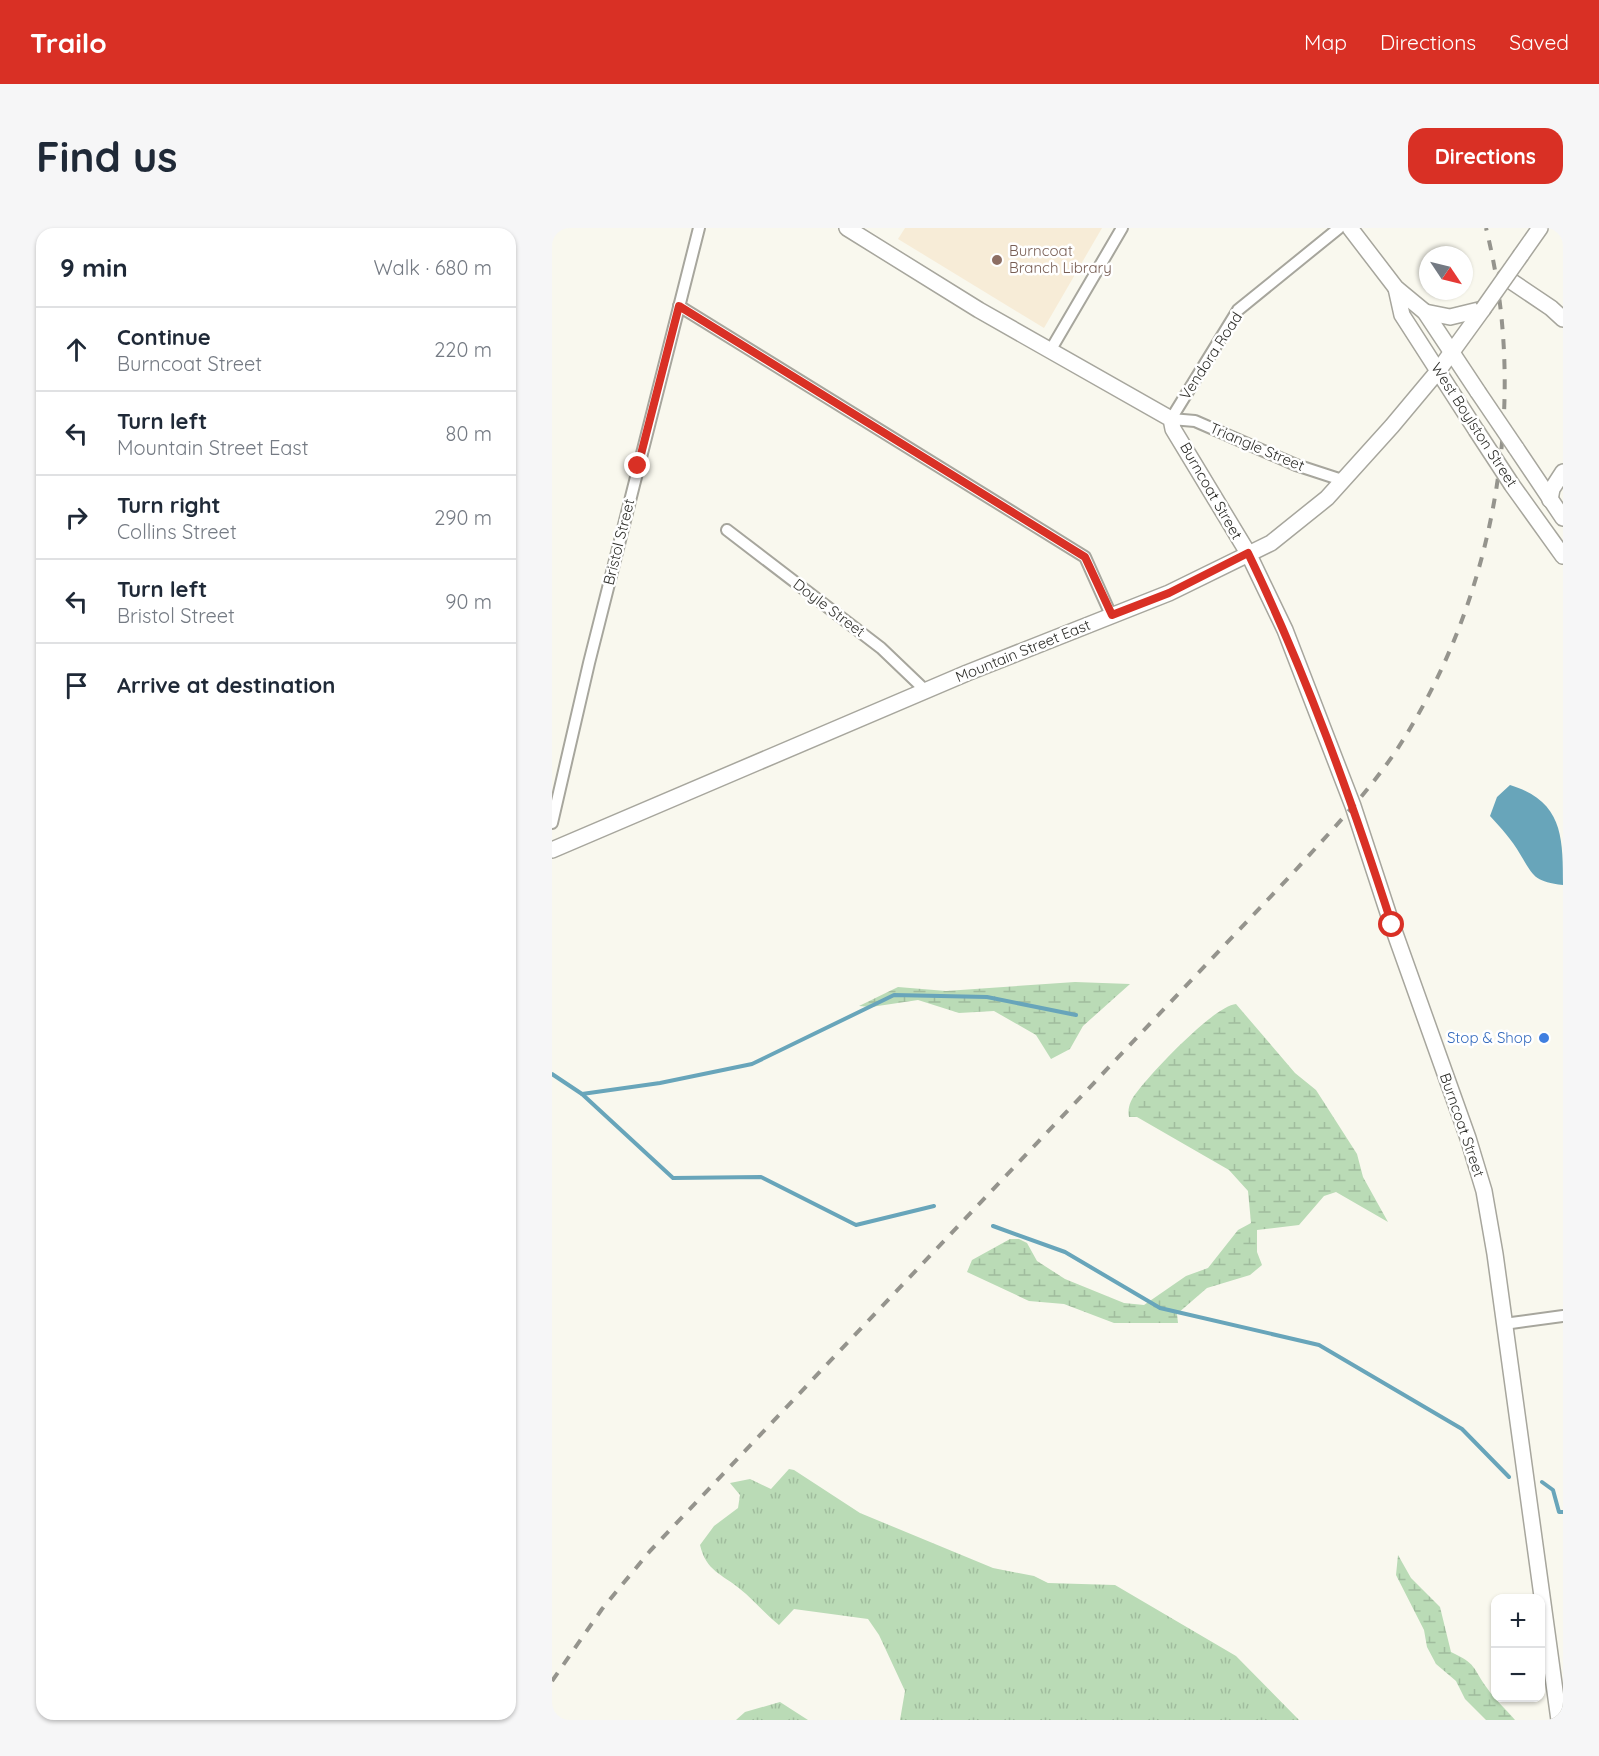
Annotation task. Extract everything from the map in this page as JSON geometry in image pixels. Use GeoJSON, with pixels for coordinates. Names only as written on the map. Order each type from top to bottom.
{"type":"FeatureCollection","features":[{"type":"Feature","properties":{"kind":"main road"},"geometry":{"type":"LineString","coordinates":[[847,228],[1050,351],[1171,419]]}},
{"type":"Feature","properties":{"kind":"main road","name":"West Boylston Street"},"geometry":{"type":"LineString","coordinates":[[1350,228],[1396,288],[1425,312],[1563,518]]}},
{"type":"Feature","properties":{"kind":"main road","name":"Mountain Street East"},"geometry":{"type":"LineString","coordinates":[[552,850],[926,691],[1169,593],[1271,543],[1327,498],[1392,426],[1452,353],[1540,228]]}},
{"type":"Feature","properties":{"kind":"main road"},"geometry":{"type":"LineString","coordinates":[[1505,277],[1551,308],[1563,319]]}},
{"type":"Feature","properties":{"kind":"main road","name":"West Boylston Street"},"geometry":{"type":"LineString","coordinates":[[1396,288],[1402,315],[1512,484],[1563,556]]}},
{"type":"Feature","properties":{"kind":"main road"},"geometry":{"type":"LineString","coordinates":[[1425,312],[1450,317],[1479,313]]}},
{"type":"Feature","properties":{"kind":"main road","name":"Burncoat Street"},"geometry":{"type":"LineString","coordinates":[[1171,419],[1173,429],[1248,553],[1285,630],[1353,806],[1392,925],[1471,1149],[1490,1219],[1559,1720]]}},
{"type":"Feature","properties":{"kind":"main road"},"geometry":{"type":"LineString","coordinates":[[1550,500],[1552,489],[1563,472]]}},
{"type":"Feature","properties":{"kind":"street","name":"Bristol Street"},"geometry":{"type":"LineString","coordinates":[[552,823],[585,677],[699,228]]}},
{"type":"Feature","properties":{"kind":"street"},"geometry":{"type":"LineString","coordinates":[[1050,351],[1122,228]]}},
{"type":"Feature","properties":{"kind":"street","name":"Vendora Road"},"geometry":{"type":"LineString","coordinates":[[1171,419],[1239,310],[1338,228]]}},
{"type":"Feature","properties":{"kind":"street"},"geometry":{"type":"LineString","coordinates":[[679,306],[1085,557],[1112,615]]}},
{"type":"Feature","properties":{"kind":"street","name":"Triangle Street"},"geometry":{"type":"LineString","coordinates":[[1171,419],[1195,421],[1296,465],[1342,480]]}},
{"type":"Feature","properties":{"kind":"street","name":"Doyle Street"},"geometry":{"type":"LineString","coordinates":[[727,530],[881,648],[926,691]]}},
{"type":"Feature","properties":{"kind":"street"},"geometry":{"type":"LineString","coordinates":[[1504,1324],[1563,1316]]}},
{"type":"Feature","properties":{"kind":"shaded area"},"geometry":{"type":"Polygon","coordinates":[[[905,228],[1102,228],[1044,328],[898,239],[905,228]]]}},
{"type":"Feature","properties":{"kind":"green space"},"geometry":{"type":"Polygon","coordinates":[[[1075,982],[1130,984],[1083,1026],[1070,1049],[1051,1059],[1036,1035],[994,1011],[959,1013],[918,1000],[871,1007],[859,1006],[898,987],[946,991],[1075,982]]]}},
{"type":"Feature","properties":{"kind":"green space"},"geometry":{"type":"Polygon","coordinates":[[[1236,1004],[1295,1073],[1316,1090],[1357,1154],[1363,1177],[1388,1222],[1336,1192],[1324,1196],[1299,1225],[1257,1230],[1257,1252],[1262,1265],[1250,1275],[1207,1288],[1177,1314],[1178,1323],[1114,1323],[1064,1304],[1029,1301],[967,1272],[972,1260],[1010,1239],[1019,1239],[1027,1243],[1037,1261],[1065,1279],[1124,1303],[1144,1305],[1186,1276],[1208,1268],[1238,1230],[1251,1223],[1248,1191],[1229,1170],[1137,1117],[1129,1117],[1129,1110],[1131,1101],[1137,1092],[1184,1041],[1213,1016],[1236,1004]]]}},
{"type":"Feature","properties":{"kind":"green space"},"geometry":{"type":"Polygon","coordinates":[[[789,1469],[860,1513],[993,1568],[1034,1576],[1048,1583],[1115,1585],[1236,1656],[1299,1720],[900,1720],[905,1691],[879,1635],[868,1619],[794,1609],[779,1625],[706,1561],[700,1545],[714,1526],[738,1508],[740,1495],[730,1483],[750,1479],[771,1489],[789,1469]]]}},
{"type":"Feature","properties":{"kind":"green space"},"geometry":{"type":"Polygon","coordinates":[[[1398,1555],[1411,1578],[1440,1607],[1451,1652],[1470,1663],[1491,1693],[1491,1702],[1499,1702],[1515,1720],[1486,1720],[1465,1699],[1456,1681],[1436,1664],[1427,1647],[1424,1630],[1396,1575],[1398,1555]]]}},
{"type":"Feature","properties":{"kind":"green space"},"geometry":{"type":"Polygon","coordinates":[[[780,1702],[808,1720],[736,1720],[745,1712],[780,1702]]]}},
{"type":"Feature","properties":{"kind":"water"},"geometry":{"type":"Polygon","coordinates":[[[1510,785],[1541,801],[1550,811],[1560,836],[1563,885],[1546,882],[1536,877],[1510,839],[1490,816],[1497,797],[1510,785]]]}},
{"type":"Feature","properties":{"kind":"waterway"},"geometry":{"type":"LineString","coordinates":[[582,1094],[660,1083],[752,1064],[894,995],[987,997],[1076,1015]]}},
{"type":"Feature","properties":{"kind":"waterway"},"geometry":{"type":"LineString","coordinates":[[552,1074],[582,1094],[673,1178],[761,1177],[856,1225],[934,1206]]}},
{"type":"Feature","properties":{"kind":"waterway"},"geometry":{"type":"LineString","coordinates":[[993,1226],[1065,1252],[1160,1308],[1319,1345],[1462,1429],[1509,1477]]}},
{"type":"Feature","properties":{"kind":"waterway"},"geometry":{"type":"LineString","coordinates":[[1542,1482],[1553,1490],[1559,1512],[1563,1512]]}},
{"type":"Feature","properties":{"kind":"railway"},"geometry":{"type":"LineString","coordinates":[[552,1681],[602,1609],[650,1551],[1293,873],[1360,798],[1396,751],[1430,692],[1458,630],[1480,566],[1495,499],[1503,431],[1504,363],[1499,295],[1486,228]]}},
{"type":"Feature","properties":{"kind":"place","name":"Burncoat Branch Library"},"geometry":{"type":"Point","coordinates":[997,260]}},
{"type":"Feature","properties":{"kind":"place","name":"Stop & Shop"},"geometry":{"type":"Point","coordinates":[1544,1038]}},
{"type":"Feature","properties":{"kind":"route"},"geometry":{"type":"LineString","coordinates":[[638,466],[679,306],[1057,537],[1085,557],[1112,615],[1169,593],[1248,553],[1285,630],[1313,702],[1353,806],[1392,925]]}}]}
